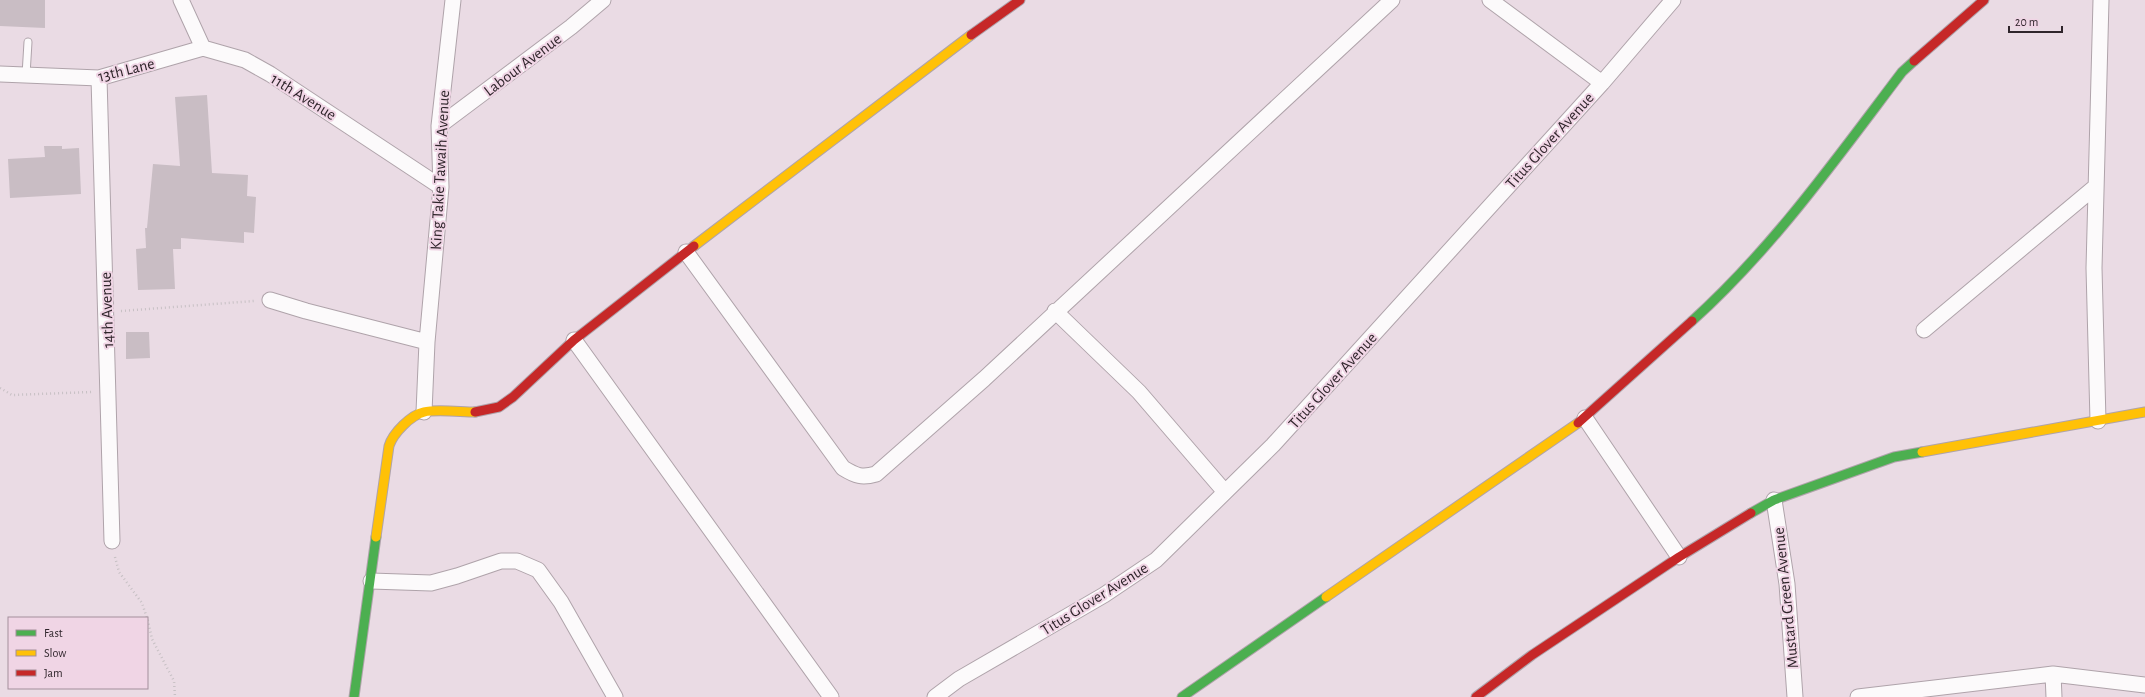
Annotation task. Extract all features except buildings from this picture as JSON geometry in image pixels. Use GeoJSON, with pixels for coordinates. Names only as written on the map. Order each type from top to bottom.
{"type":"FeatureCollection","features":[{"type":"Feature","properties":{"kind":"street"},"geometry":{"type":"LineString","coordinates":[[181,0],[203,48]]}},
{"type":"Feature","properties":{"kind":"street","name":"King Takie Tawaih Avenue"},"geometry":{"type":"LineString","coordinates":[[424,412],[426,342],[441,187],[439,126],[453,0]]}},
{"type":"Feature","properties":{"kind":"street","name":"Labour Avenue"},"geometry":{"type":"LineString","coordinates":[[439,126],[571,27],[603,0]]}},
{"type":"Feature","properties":{"kind":"street"},"geometry":{"type":"LineString","coordinates":[[354,697],[371,582],[377,523],[392,437],[402,426],[424,412],[482,412],[499,407],[513,397],[574,340],[686,252],[933,62],[1020,0]]}},
{"type":"Feature","properties":{"kind":"street"},"geometry":{"type":"LineString","coordinates":[[686,252],[843,468],[855,476],[864,477],[876,474],[887,466],[984,379],[1055,311],[1392,0]]}},
{"type":"Feature","properties":{"kind":"street"},"geometry":{"type":"LineString","coordinates":[[1490,0],[1602,83]]}},
{"type":"Feature","properties":{"kind":"street","name":"Titus Glover Avenue"},"geometry":{"type":"LineString","coordinates":[[935,697],[959,678],[1097,599],[1156,560],[1273,445],[1602,83],[1673,0]]}},
{"type":"Feature","properties":{"kind":"street"},"geometry":{"type":"LineString","coordinates":[[1182,697],[1585,418],[1722,295],[1781,230],[1902,72],[1984,0]]}},
{"type":"Feature","properties":{"kind":"street"},"geometry":{"type":"LineString","coordinates":[[2098,421],[2094,268],[2101,0]]}},
{"type":"Feature","properties":{"kind":"street","name":"13th Lane"},"geometry":{"type":"LineString","coordinates":[[0,74],[99,78],[203,48]]}},
{"type":"Feature","properties":{"kind":"street","name":"11th Avenue"},"geometry":{"type":"LineString","coordinates":[[203,48],[245,60],[270,74],[441,187]]}},
{"type":"Feature","properties":{"kind":"street","name":"14th Avenue"},"geometry":{"type":"LineString","coordinates":[[99,78],[112,541]]}},
{"type":"Feature","properties":{"kind":"street"},"geometry":{"type":"LineString","coordinates":[[1924,330],[2095,187]]}},
{"type":"Feature","properties":{"kind":"street"},"geometry":{"type":"LineString","coordinates":[[270,300],[306,311],[426,342]]}},
{"type":"Feature","properties":{"kind":"street"},"geometry":{"type":"LineString","coordinates":[[1055,311],[1139,392],[1225,492]]}},
{"type":"Feature","properties":{"kind":"street"},"geometry":{"type":"LineString","coordinates":[[574,340],[831,697]]}},
{"type":"Feature","properties":{"kind":"street"},"geometry":{"type":"LineString","coordinates":[[1476,697],[1532,655],[1679,557],[1726,527],[1774,500],[1894,457],[2145,412]]}},
{"type":"Feature","properties":{"kind":"street"},"geometry":{"type":"LineString","coordinates":[[1585,418],[1679,557]]}},
{"type":"Feature","properties":{"kind":"street","name":"Mustard Green Avenue"},"geometry":{"type":"LineString","coordinates":[[1774,500],[1787,584],[1795,697]]}},
{"type":"Feature","properties":{"kind":"street"},"geometry":{"type":"LineString","coordinates":[[371,582],[431,583],[501,561],[517,561],[538,570],[561,602],[615,697]]}},
{"type":"Feature","properties":{"kind":"street"},"geometry":{"type":"LineString","coordinates":[[2054,674],[2054,697]]}},
{"type":"Feature","properties":{"kind":"street"},"geometry":{"type":"LineString","coordinates":[[1858,697],[2054,674],[2145,685]]}},
{"type":"Feature","properties":{"kind":"lane"},"geometry":{"type":"LineString","coordinates":[[26,75],[28,42]]}},
{"type":"Feature","properties":{"kind":"path"},"geometry":{"type":"LineString","coordinates":[[106,312],[270,300]]}},
{"type":"Feature","properties":{"kind":"path"},"geometry":{"type":"LineString","coordinates":[[0,388],[12,395],[108,392]]}},
{"type":"Feature","properties":{"kind":"path"},"geometry":{"type":"LineString","coordinates":[[112,541],[119,572],[142,603],[147,617]]}},
{"type":"Feature","properties":{"kind":"path"},"geometry":{"type":"LineString","coordinates":[[148,621],[152,639],[174,681],[175,697]]}},
{"type":"Feature","properties":{"kind":"traffic: fast"},"geometry":{"type":"LineString","coordinates":[[1692,321],[1722,293],[1777,233],[1828,170],[1902,72],[1914,61]]}},
{"type":"Feature","properties":{"kind":"traffic: fast"},"geometry":{"type":"LineString","coordinates":[[1751,513],[1774,500],[1894,457],[1922,452]]}},
{"type":"Feature","properties":{"kind":"traffic: fast"},"geometry":{"type":"LineString","coordinates":[[354,697],[376,537]]}},
{"type":"Feature","properties":{"kind":"traffic: fast"},"geometry":{"type":"LineString","coordinates":[[1182,697],[1326,597]]}},
{"type":"Feature","properties":{"kind":"traffic: slow"},"geometry":{"type":"LineString","coordinates":[[694,246],[971,35]]}},
{"type":"Feature","properties":{"kind":"traffic: slow"},"geometry":{"type":"LineString","coordinates":[[376,537],[389,446],[398,430],[408,421],[424,412],[475,412]]}},
{"type":"Feature","properties":{"kind":"traffic: slow"},"geometry":{"type":"LineString","coordinates":[[1922,452],[2145,412]]}},
{"type":"Feature","properties":{"kind":"traffic: slow"},"geometry":{"type":"LineString","coordinates":[[1326,597],[1578,423]]}},
{"type":"Feature","properties":{"kind":"traffic: jam"},"geometry":{"type":"LineString","coordinates":[[971,35],[1020,0]]}},
{"type":"Feature","properties":{"kind":"traffic: jam"},"geometry":{"type":"LineString","coordinates":[[1914,61],[1984,0]]}},
{"type":"Feature","properties":{"kind":"traffic: jam"},"geometry":{"type":"LineString","coordinates":[[475,412],[499,407],[513,397],[574,340],[694,246]]}},
{"type":"Feature","properties":{"kind":"traffic: jam"},"geometry":{"type":"LineString","coordinates":[[1578,423],[1692,321]]}},
{"type":"Feature","properties":{"kind":"traffic: jam"},"geometry":{"type":"LineString","coordinates":[[1476,697],[1532,655],[1679,557],[1751,513]]}}]}
